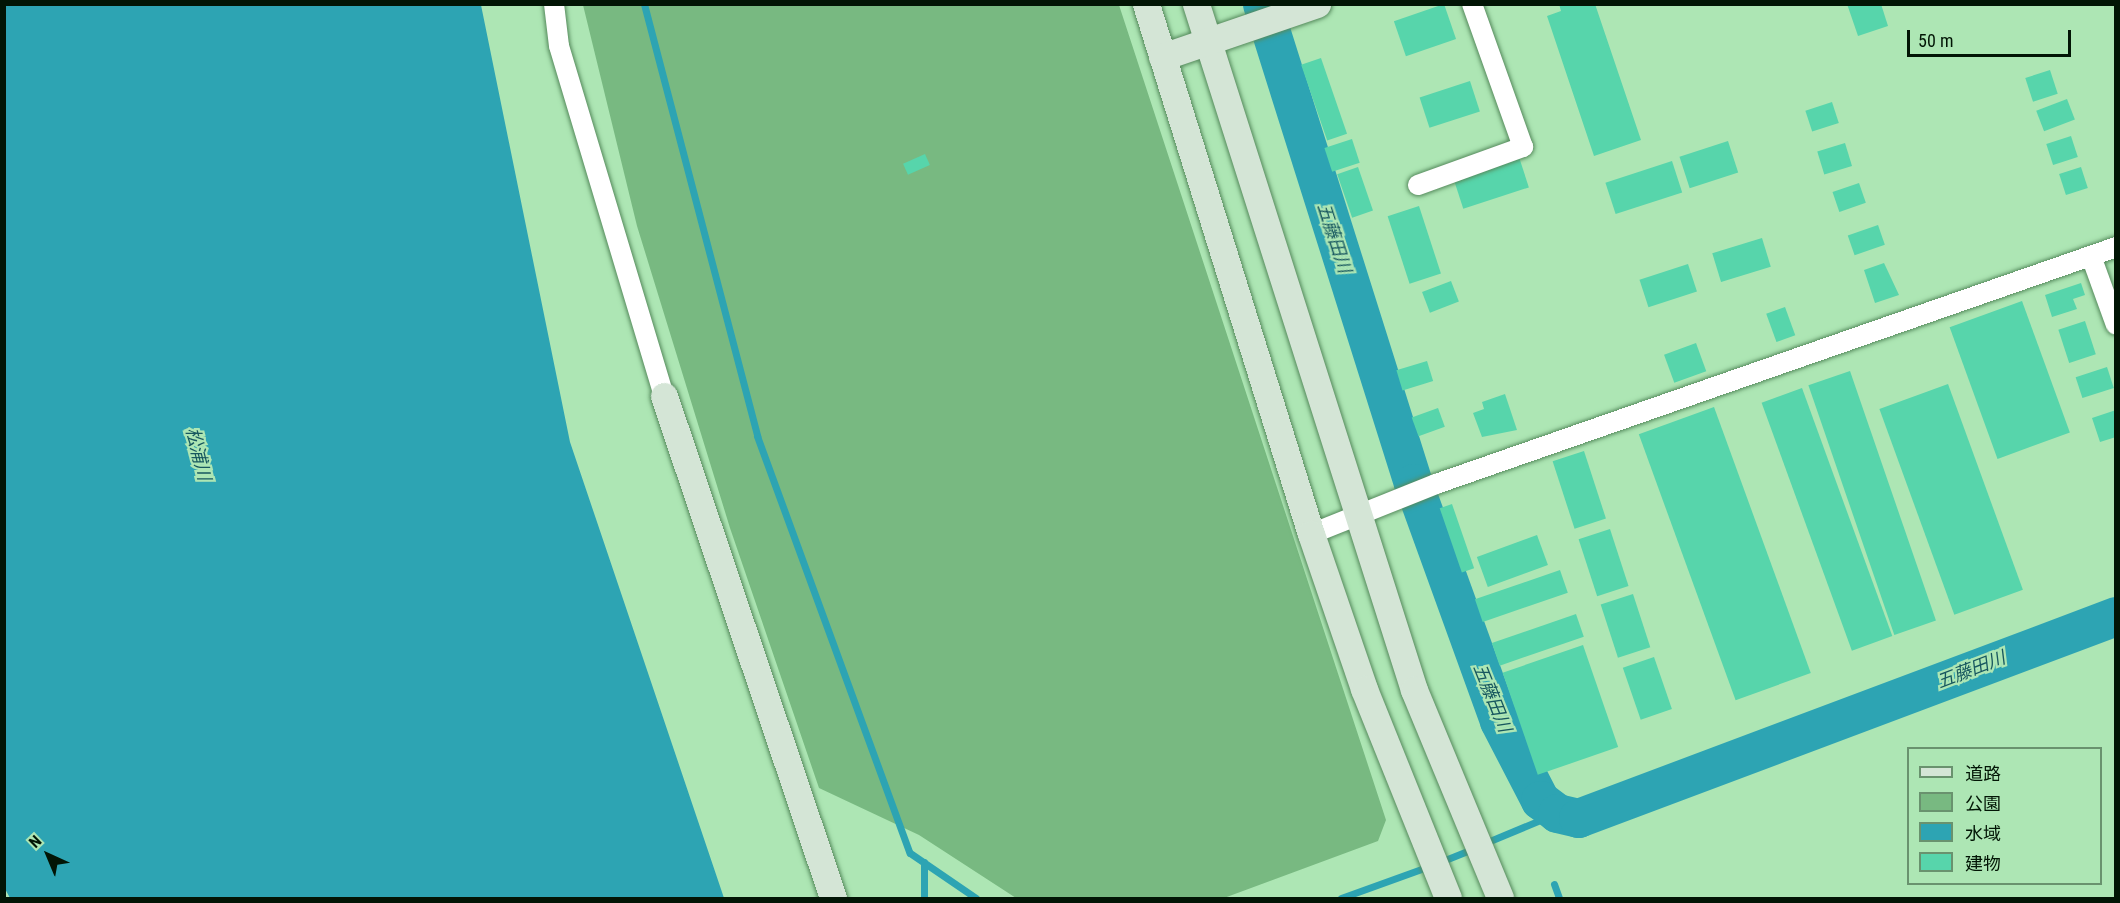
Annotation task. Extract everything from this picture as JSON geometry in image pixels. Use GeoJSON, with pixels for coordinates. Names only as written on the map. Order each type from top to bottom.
{"type":"FeatureCollection","features":[{"type":"Feature","properties":{"kind":"street"},"geometry":{"type":"LineString","coordinates":[[554,4],[559,46],[663,396],[833,898]]}},
{"type":"Feature","properties":{"kind":"street"},"geometry":{"type":"LineString","coordinates":[[1146,4],[1311,534],[1448,898]]}},
{"type":"Feature","properties":{"kind":"street"},"geometry":{"type":"LineString","coordinates":[[1196,4],[1355,517],[1414,690],[1497,890]]}},
{"type":"Feature","properties":{"kind":"street"},"geometry":{"type":"LineString","coordinates":[[1162,57],[1317,4]]}},
{"type":"Feature","properties":{"kind":"street"},"geometry":{"type":"LineString","coordinates":[[1418,185],[1523,147],[1472,4]]}},
{"type":"Feature","properties":{"kind":"street"},"geometry":{"type":"LineString","coordinates":[[1311,534],[1436,484],[2115,247]]}},
{"type":"Feature","properties":{"kind":"street"},"geometry":{"type":"LineString","coordinates":[[2091,256],[2115,325]]}},
{"type":"Feature","properties":{"kind":"green space"},"geometry":{"type":"Polygon","coordinates":[[[583,5],[1119,5],[1386,820],[1378,841],[1224,898],[1016,898],[919,835],[819,788],[730,528],[637,226],[583,5]]]}},
{"type":"Feature","properties":{"kind":"water","name":"松浦川"},"geometry":{"type":"Polygon","coordinates":[[[4,5],[481,5],[570,442],[724,898],[10,898],[4,887],[4,5]]]}},
{"type":"Feature","properties":{"kind":"building"},"geometry":{"type":"Polygon","coordinates":[[[1444,4],[1456,39],[1406,56],[1394,21],[1444,4]]]}},
{"type":"Feature","properties":{"kind":"building"},"geometry":{"type":"Polygon","coordinates":[[[1559,4],[1595,4],[1641,140],[1594,156],[1547,16],[1561,11],[1559,4]]]}},
{"type":"Feature","properties":{"kind":"building"},"geometry":{"type":"Polygon","coordinates":[[[1847,4],[1881,4],[1888,26],[1858,36],[1847,4]]]}},
{"type":"Feature","properties":{"kind":"building"},"geometry":{"type":"Polygon","coordinates":[[[1321,58],[1347,134],[1327,140],[1301,65],[1321,58]]]}},
{"type":"Feature","properties":{"kind":"building"},"geometry":{"type":"Polygon","coordinates":[[[2050,70],[2058,94],[2033,102],[2025,78],[2050,70]]]}},
{"type":"Feature","properties":{"kind":"building"},"geometry":{"type":"Polygon","coordinates":[[[1470,81],[1480,111],[1429,128],[1420,97],[1470,81]]]}},
{"type":"Feature","properties":{"kind":"building"},"geometry":{"type":"Polygon","coordinates":[[[2067,99],[2075,120],[2044,131],[2036,111],[2067,99]]]}},
{"type":"Feature","properties":{"kind":"building"},"geometry":{"type":"Polygon","coordinates":[[[1832,102],[1839,123],[1812,132],[1805,111],[1832,102]]]}},
{"type":"Feature","properties":{"kind":"building"},"geometry":{"type":"Polygon","coordinates":[[[2071,136],[2078,157],[2053,165],[2046,144],[2071,136]]]}},
{"type":"Feature","properties":{"kind":"building"},"geometry":{"type":"Polygon","coordinates":[[[1352,139],[1360,163],[1332,172],[1324,148],[1352,139]]]}},
{"type":"Feature","properties":{"kind":"building"},"geometry":{"type":"Polygon","coordinates":[[[1728,141],[1738,172],[1690,188],[1679,157],[1728,141]]]}},
{"type":"Feature","properties":{"kind":"building"},"geometry":{"type":"Polygon","coordinates":[[[1845,143],[1852,166],[1824,174],[1817,151],[1845,143]]]}},
{"type":"Feature","properties":{"kind":"building"},"geometry":{"type":"Polygon","coordinates":[[[925,154],[930,165],[908,175],[903,164],[925,154]]]}},
{"type":"Feature","properties":{"kind":"building"},"geometry":{"type":"Polygon","coordinates":[[[1519,157],[1529,187],[1463,209],[1453,178],[1519,157]]]}},
{"type":"Feature","properties":{"kind":"building"},"geometry":{"type":"Polygon","coordinates":[[[1672,161],[1682,192],[1616,214],[1605,183],[1672,161]]]}},
{"type":"Feature","properties":{"kind":"building"},"geometry":{"type":"Polygon","coordinates":[[[1358,167],[1373,210],[1352,218],[1337,174],[1358,167]]]}},
{"type":"Feature","properties":{"kind":"building"},"geometry":{"type":"Polygon","coordinates":[[[2081,167],[2088,188],[2066,195],[2059,174],[2081,167]]]}},
{"type":"Feature","properties":{"kind":"building"},"geometry":{"type":"Polygon","coordinates":[[[1859,183],[1866,203],[1839,212],[1833,192],[1859,183]]]}},
{"type":"Feature","properties":{"kind":"building"},"geometry":{"type":"Polygon","coordinates":[[[1419,206],[1441,274],[1410,284],[1388,216],[1419,206]]]}},
{"type":"Feature","properties":{"kind":"building"},"geometry":{"type":"Polygon","coordinates":[[[1878,225],[1885,245],[1855,255],[1848,235],[1878,225]]]}},
{"type":"Feature","properties":{"kind":"building"},"geometry":{"type":"Polygon","coordinates":[[[1762,238],[1771,267],[1721,282],[1712,253],[1762,238]]]}},
{"type":"Feature","properties":{"kind":"building"},"geometry":{"type":"Polygon","coordinates":[[[1884,263],[1899,295],[1875,303],[1864,270],[1884,263]]]}},
{"type":"Feature","properties":{"kind":"building"},"geometry":{"type":"Polygon","coordinates":[[[1688,264],[1697,292],[1648,307],[1639,280],[1688,264]]]}},
{"type":"Feature","properties":{"kind":"building"},"geometry":{"type":"Polygon","coordinates":[[[1451,281],[1459,302],[1430,313],[1422,292],[1451,281]]]}},
{"type":"Feature","properties":{"kind":"building"},"geometry":{"type":"Polygon","coordinates":[[[2081,283],[2085,295],[2073,299],[2077,309],[2052,317],[2045,295],[2081,283]]]}},
{"type":"Feature","properties":{"kind":"building"},"geometry":{"type":"Polygon","coordinates":[[[2022,301],[2070,433],[1998,459],[1950,327],[2022,301]]]}},
{"type":"Feature","properties":{"kind":"building"},"geometry":{"type":"Polygon","coordinates":[[[1785,307],[1795,335],[1776,342],[1766,314],[1785,307]]]}},
{"type":"Feature","properties":{"kind":"building"},"geometry":{"type":"Polygon","coordinates":[[[2085,321],[2096,354],[2069,363],[2058,330],[2085,321]]]}},
{"type":"Feature","properties":{"kind":"building"},"geometry":{"type":"Polygon","coordinates":[[[1696,343],[1706,371],[1674,383],[1664,355],[1696,343]]]}},
{"type":"Feature","properties":{"kind":"building"},"geometry":{"type":"Polygon","coordinates":[[[1427,361],[1433,381],[1403,390],[1396,370],[1427,361]]]}},
{"type":"Feature","properties":{"kind":"building"},"geometry":{"type":"Polygon","coordinates":[[[2107,367],[2114,388],[2082,398],[2076,377],[2107,367]]]}},
{"type":"Feature","properties":{"kind":"building"},"geometry":{"type":"Polygon","coordinates":[[[1850,371],[1936,621],[1894,635],[1808,385],[1850,371]]]}},
{"type":"Feature","properties":{"kind":"building"},"geometry":{"type":"Polygon","coordinates":[[[1948,384],[2023,590],[1954,615],[1879,409],[1948,384]]]}},
{"type":"Feature","properties":{"kind":"building"},"geometry":{"type":"Polygon","coordinates":[[[1802,388],[1892,636],[1852,651],[1762,403],[1802,388]]]}},
{"type":"Feature","properties":{"kind":"building"},"geometry":{"type":"Polygon","coordinates":[[[1505,394],[1517,430],[1482,437],[1473,413],[1484,409],[1482,402],[1505,394]]]}},
{"type":"Feature","properties":{"kind":"building"},"geometry":{"type":"Polygon","coordinates":[[[1714,407],[1811,673],[1736,700],[1639,434],[1714,407]]]}},
{"type":"Feature","properties":{"kind":"building"},"geometry":{"type":"Polygon","coordinates":[[[1438,408],[1445,427],[1419,436],[1412,418],[1438,408]]]}},
{"type":"Feature","properties":{"kind":"building"},"geometry":{"type":"Polygon","coordinates":[[[2116,410],[2116,437],[2100,442],[2092,418],[2116,410]]]}},
{"type":"Feature","properties":{"kind":"building"},"geometry":{"type":"Polygon","coordinates":[[[1584,451],[1606,519],[1575,529],[1553,461],[1584,451]]]}},
{"type":"Feature","properties":{"kind":"building"},"geometry":{"type":"Polygon","coordinates":[[[1452,504],[1474,568],[1462,573],[1440,508],[1452,504]]]}},
{"type":"Feature","properties":{"kind":"building"},"geometry":{"type":"Polygon","coordinates":[[[1610,529],[1629,586],[1597,596],[1579,539],[1610,529]]]}},
{"type":"Feature","properties":{"kind":"building"},"geometry":{"type":"Polygon","coordinates":[[[1537,535],[1548,565],[1488,587],[1477,557],[1537,535]]]}},
{"type":"Feature","properties":{"kind":"building"},"geometry":{"type":"Polygon","coordinates":[[[1560,570],[1568,593],[1483,622],[1475,599],[1560,570]]]}},
{"type":"Feature","properties":{"kind":"building"},"geometry":{"type":"Polygon","coordinates":[[[1633,594],[1650,647],[1618,658],[1601,605],[1633,594]]]}},
{"type":"Feature","properties":{"kind":"building"},"geometry":{"type":"Polygon","coordinates":[[[1576,614],[1584,637],[1500,666],[1492,643],[1576,614]]]}},
{"type":"Feature","properties":{"kind":"building"},"geometry":{"type":"Polygon","coordinates":[[[1583,645],[1618,747],[1538,775],[1503,673],[1583,645]]]}},
{"type":"Feature","properties":{"kind":"building"},"geometry":{"type":"Polygon","coordinates":[[[1654,657],[1672,709],[1641,720],[1623,668],[1654,657]]]}},
{"type":"Feature","properties":{"kind":"waterway"},"geometry":{"type":"LineString","coordinates":[[644,4],[757,436],[910,853],[976,898]]}},
{"type":"Feature","properties":{"kind":"waterway","name":"五藤田川"},"geometry":{"type":"LineString","coordinates":[[1262,4],[1413,483],[1499,721],[1540,800],[1557,813],[1578,818],[2116,616]]}},
{"type":"Feature","properties":{"kind":"waterway"},"geometry":{"type":"LineString","coordinates":[[1485,843],[1557,813]]}},
{"type":"Feature","properties":{"kind":"waterway"},"geometry":{"type":"LineString","coordinates":[[1440,862],[1474,848]]}},
{"type":"Feature","properties":{"kind":"waterway"},"geometry":{"type":"LineString","coordinates":[[924,862],[924,898]]}},
{"type":"Feature","properties":{"kind":"waterway"},"geometry":{"type":"LineString","coordinates":[[1341,898],[1430,866]]}},
{"type":"Feature","properties":{"kind":"waterway"},"geometry":{"type":"LineString","coordinates":[[1554,884],[1559,898]]}}]}
